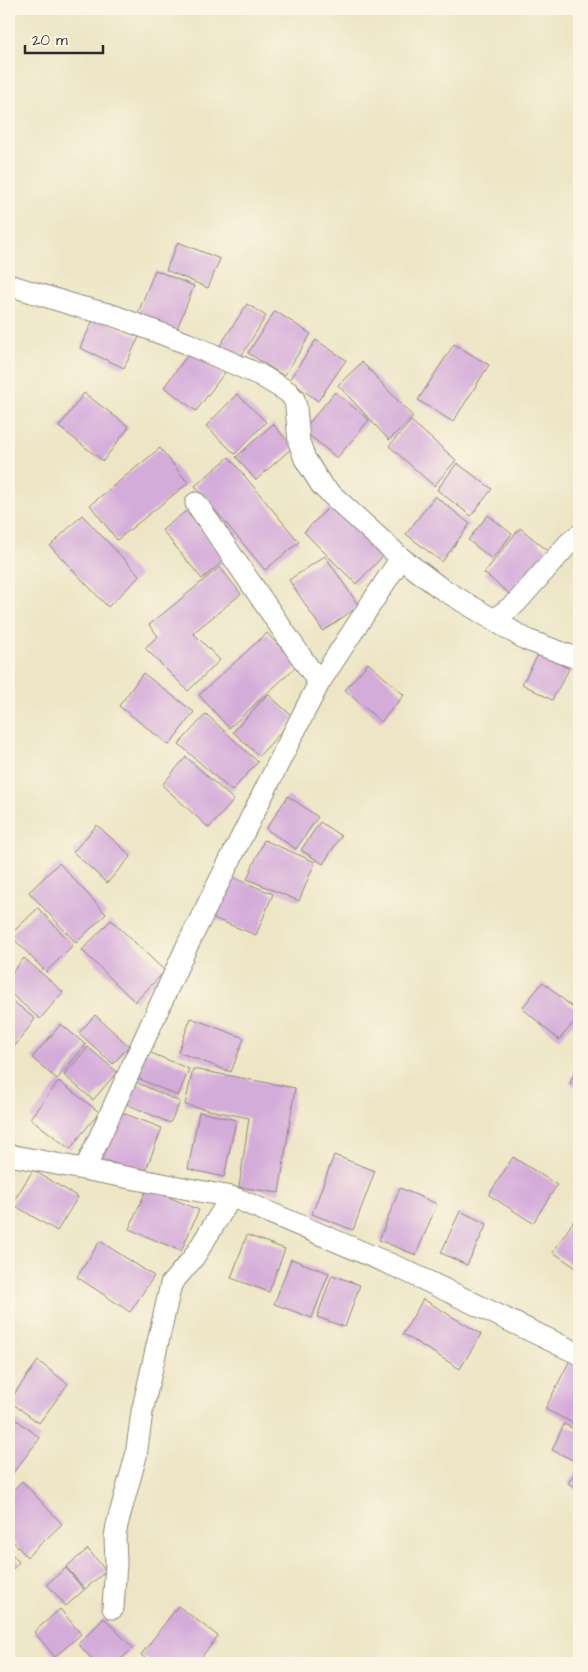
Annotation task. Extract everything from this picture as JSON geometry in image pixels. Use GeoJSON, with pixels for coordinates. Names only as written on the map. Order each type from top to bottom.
{"type":"FeatureCollection","features":[{"type":"Feature","properties":{"kind":"street"},"geometry":{"type":"LineString","coordinates":[[9,285],[112,315],[167,336],[260,375],[288,392],[294,399],[296,407],[299,442],[305,458],[322,486],[401,558],[439,587],[527,640],[579,658]]}},
{"type":"Feature","properties":{"kind":"street"},"geometry":{"type":"LineString","coordinates":[[196,503],[319,683]]}},
{"type":"Feature","properties":{"kind":"street"},"geometry":{"type":"LineString","coordinates":[[494,620],[516,603],[569,543],[579,535]]}},
{"type":"Feature","properties":{"kind":"street"},"geometry":{"type":"LineString","coordinates":[[85,1169],[187,946],[319,683],[401,558]]}},
{"type":"Feature","properties":{"kind":"street"},"geometry":{"type":"LineString","coordinates":[[9,1155],[231,1197],[404,1270],[579,1354]]}},
{"type":"Feature","properties":{"kind":"street"},"geometry":{"type":"LineString","coordinates":[[113,1608],[117,1525],[136,1456],[142,1412],[171,1284],[194,1256],[231,1197]]}},
{"type":"Feature","properties":{"kind":"building"},"geometry":{"type":"Polygon","coordinates":[[[178,242],[220,259],[208,288],[166,270],[178,242]]]}},
{"type":"Feature","properties":{"kind":"building"},"geometry":{"type":"Polygon","coordinates":[[[155,270],[194,286],[175,334],[136,318],[155,270]]]}},
{"type":"Feature","properties":{"kind":"building"},"geometry":{"type":"Polygon","coordinates":[[[247,304],[266,316],[237,363],[217,350],[247,304]]]}},
{"type":"Feature","properties":{"kind":"building"},"geometry":{"type":"Polygon","coordinates":[[[275,311],[311,334],[284,376],[248,353],[275,311]]]}},
{"type":"Feature","properties":{"kind":"building"},"geometry":{"type":"Polygon","coordinates":[[[95,316],[139,337],[124,368],[80,348],[95,316]]]}},
{"type":"Feature","properties":{"kind":"building"},"geometry":{"type":"Polygon","coordinates":[[[316,340],[346,360],[318,401],[289,380],[316,340]]]}},
{"type":"Feature","properties":{"kind":"building"},"geometry":{"type":"Polygon","coordinates":[[[454,344],[489,365],[453,422],[418,400],[454,344]]]}},
{"type":"Feature","properties":{"kind":"building"},"geometry":{"type":"Polygon","coordinates":[[[193,348],[226,371],[196,411],[164,387],[193,348]]]}},
{"type":"Feature","properties":{"kind":"building"},"geometry":{"type":"Polygon","coordinates":[[[362,362],[413,417],[389,440],[338,385],[362,362]]]}},
{"type":"Feature","properties":{"kind":"building"},"geometry":{"type":"Polygon","coordinates":[[[335,392],[369,420],[337,458],[303,430],[335,392]]]}},
{"type":"Feature","properties":{"kind":"building"},"geometry":{"type":"Polygon","coordinates":[[[84,393],[129,427],[103,461],[59,427],[84,393]]]}},
{"type":"Feature","properties":{"kind":"building"},"geometry":{"type":"Polygon","coordinates":[[[237,394],[266,422],[235,454],[206,426],[237,394]]]}},
{"type":"Feature","properties":{"kind":"building"},"geometry":{"type":"Polygon","coordinates":[[[411,421],[456,460],[434,486],[389,446],[411,421]]]}},
{"type":"Feature","properties":{"kind":"building"},"geometry":{"type":"Polygon","coordinates":[[[273,424],[293,447],[256,480],[236,457],[273,424]]]}},
{"type":"Feature","properties":{"kind":"building"},"geometry":{"type":"Polygon","coordinates":[[[160,448],[188,483],[117,540],[90,505],[160,448]]]}},
{"type":"Feature","properties":{"kind":"building"},"geometry":{"type":"Polygon","coordinates":[[[229,457],[299,542],[265,570],[195,486],[229,457]]]}},
{"type":"Feature","properties":{"kind":"building"},"geometry":{"type":"Polygon","coordinates":[[[457,463],[492,489],[471,516],[437,490],[457,463]]]}},
{"type":"Feature","properties":{"kind":"building"},"geometry":{"type":"Polygon","coordinates":[[[435,496],[470,524],[442,562],[406,534],[435,496]]]}},
{"type":"Feature","properties":{"kind":"building"},"geometry":{"type":"Polygon","coordinates":[[[332,504],[384,555],[356,584],[304,532],[332,504]]]}},
{"type":"Feature","properties":{"kind":"building"},"geometry":{"type":"Polygon","coordinates":[[[186,511],[225,560],[202,579],[162,530],[186,511]]]}},
{"type":"Feature","properties":{"kind":"building"},"geometry":{"type":"Polygon","coordinates":[[[82,515],[140,576],[108,607],[50,546],[82,515]]]}},
{"type":"Feature","properties":{"kind":"building"},"geometry":{"type":"Polygon","coordinates":[[[488,515],[512,534],[492,559],[468,540],[488,515]]]}},
{"type":"Feature","properties":{"kind":"building"},"geometry":{"type":"Polygon","coordinates":[[[520,528],[553,555],[517,600],[484,573],[520,528]]]}},
{"type":"Feature","properties":{"kind":"building"},"geometry":{"type":"Polygon","coordinates":[[[325,556],[359,606],[323,631],[289,580],[325,556]]]}},
{"type":"Feature","properties":{"kind":"building"},"geometry":{"type":"Polygon","coordinates":[[[220,567],[241,594],[193,633],[220,660],[188,691],[145,648],[158,636],[149,625],[220,567]]]}},
{"type":"Feature","properties":{"kind":"building"},"geometry":{"type":"Polygon","coordinates":[[[267,633],[297,666],[229,728],[199,695],[267,633]]]}},
{"type":"Feature","properties":{"kind":"building"},"geometry":{"type":"Polygon","coordinates":[[[539,653],[569,669],[552,700],[522,684],[539,653]]]}},
{"type":"Feature","properties":{"kind":"building"},"geometry":{"type":"Polygon","coordinates":[[[368,663],[404,695],[381,722],[345,690],[368,663]]]}},
{"type":"Feature","properties":{"kind":"building"},"geometry":{"type":"Polygon","coordinates":[[[143,673],[194,712],[169,745],[119,706],[143,673]]]}},
{"type":"Feature","properties":{"kind":"building"},"geometry":{"type":"Polygon","coordinates":[[[268,694],[294,718],[259,756],[233,732],[268,694]]]}},
{"type":"Feature","properties":{"kind":"building"},"geometry":{"type":"Polygon","coordinates":[[[206,714],[258,762],[232,791],[179,744],[206,714]]]}},
{"type":"Feature","properties":{"kind":"building"},"geometry":{"type":"Polygon","coordinates":[[[186,757],[234,800],[209,828],[162,785],[186,757]]]}},
{"type":"Feature","properties":{"kind":"building"},"geometry":{"type":"Polygon","coordinates":[[[288,796],[318,817],[296,849],[266,829],[288,796]]]}},
{"type":"Feature","properties":{"kind":"building"},"geometry":{"type":"Polygon","coordinates":[[[320,822],[341,836],[323,864],[301,850],[320,822]]]}},
{"type":"Feature","properties":{"kind":"building"},"geometry":{"type":"Polygon","coordinates":[[[97,825],[131,856],[107,883],[73,852],[97,825]]]}},
{"type":"Feature","properties":{"kind":"building"},"geometry":{"type":"Polygon","coordinates":[[[264,840],[315,862],[299,901],[247,879],[264,840]]]}},
{"type":"Feature","properties":{"kind":"building"},"geometry":{"type":"Polygon","coordinates":[[[59,863],[106,914],[76,943],[29,892],[59,863]]]}},
{"type":"Feature","properties":{"kind":"building"},"geometry":{"type":"Polygon","coordinates":[[[227,875],[273,894],[256,935],[210,917],[227,875]]]}},
{"type":"Feature","properties":{"kind":"building"},"geometry":{"type":"Polygon","coordinates":[[[38,908],[73,945],[46,972],[10,935],[38,908]]]}},
{"type":"Feature","properties":{"kind":"building"},"geometry":{"type":"Polygon","coordinates":[[[111,920],[165,971],[135,1002],[82,950],[111,920]]]}},
{"type":"Feature","properties":{"kind":"building"},"geometry":{"type":"Polygon","coordinates":[[[24,958],[63,992],[40,1019],[9,992],[9,976],[24,958]]]}},
{"type":"Feature","properties":{"kind":"building"},"geometry":{"type":"Polygon","coordinates":[[[543,982],[579,1013],[579,1016],[559,1040],[522,1008],[543,982]]]}},
{"type":"Feature","properties":{"kind":"building"},"geometry":{"type":"Polygon","coordinates":[[[9,998],[35,1019],[9,1054],[9,998]]]}},
{"type":"Feature","properties":{"kind":"building"},"geometry":{"type":"Polygon","coordinates":[[[95,1015],[129,1046],[113,1064],[79,1033],[95,1015]]]}},
{"type":"Feature","properties":{"kind":"building"},"geometry":{"type":"Polygon","coordinates":[[[191,1018],[244,1038],[231,1072],[178,1052],[191,1018]]]}},
{"type":"Feature","properties":{"kind":"building"},"geometry":{"type":"Polygon","coordinates":[[[61,1024],[86,1045],[57,1079],[32,1058],[61,1024]]]}},
{"type":"Feature","properties":{"kind":"building"},"geometry":{"type":"Polygon","coordinates":[[[88,1047],[117,1072],[93,1100],[64,1075],[88,1047]]]}},
{"type":"Feature","properties":{"kind":"building"},"geometry":{"type":"Polygon","coordinates":[[[144,1050],[189,1069],[178,1096],[133,1076],[144,1050]]]}},
{"type":"Feature","properties":{"kind":"building"},"geometry":{"type":"Polygon","coordinates":[[[579,1062],[579,1088],[570,1083],[579,1062]]]}},
{"type":"Feature","properties":{"kind":"building"},"geometry":{"type":"Polygon","coordinates":[[[193,1069],[295,1088],[279,1193],[239,1187],[249,1118],[185,1105],[193,1069]]]}},
{"type":"Feature","properties":{"kind":"building"},"geometry":{"type":"Polygon","coordinates":[[[131,1080],[180,1102],[170,1123],[122,1102],[131,1080]]]}},
{"type":"Feature","properties":{"kind":"building"},"geometry":{"type":"Polygon","coordinates":[[[59,1081],[99,1112],[70,1149],[30,1118],[59,1081]]]}},
{"type":"Feature","properties":{"kind":"building"},"geometry":{"type":"Polygon","coordinates":[[[115,1110],[162,1128],[144,1175],[97,1157],[115,1110]]]}},
{"type":"Feature","properties":{"kind":"building"},"geometry":{"type":"Polygon","coordinates":[[[199,1112],[236,1120],[224,1177],[188,1169],[199,1112]]]}},
{"type":"Feature","properties":{"kind":"building"},"geometry":{"type":"Polygon","coordinates":[[[334,1155],[375,1171],[353,1230],[312,1214],[334,1155]]]}},
{"type":"Feature","properties":{"kind":"building"},"geometry":{"type":"Polygon","coordinates":[[[513,1157],[557,1185],[533,1223],[489,1195],[513,1157]]]}},
{"type":"Feature","properties":{"kind":"building"},"geometry":{"type":"Polygon","coordinates":[[[33,1170],[78,1197],[57,1231],[12,1204],[33,1170]]]}},
{"type":"Feature","properties":{"kind":"building"},"geometry":{"type":"Polygon","coordinates":[[[147,1188],[199,1210],[181,1251],[129,1229],[147,1188]]]}},
{"type":"Feature","properties":{"kind":"building"},"geometry":{"type":"Polygon","coordinates":[[[400,1188],[437,1204],[416,1255],[379,1240],[400,1188]]]}},
{"type":"Feature","properties":{"kind":"building"},"geometry":{"type":"Polygon","coordinates":[[[460,1211],[487,1224],[467,1265],[441,1253],[460,1211]]]}},
{"type":"Feature","properties":{"kind":"building"},"geometry":{"type":"Polygon","coordinates":[[[579,1213],[579,1270],[553,1252],[579,1213]]]}},
{"type":"Feature","properties":{"kind":"building"},"geometry":{"type":"Polygon","coordinates":[[[247,1235],[285,1249],[269,1292],[231,1278],[247,1235]]]}},
{"type":"Feature","properties":{"kind":"building"},"geometry":{"type":"Polygon","coordinates":[[[100,1241],[154,1276],[130,1312],[77,1277],[100,1241]]]}},
{"type":"Feature","properties":{"kind":"building"},"geometry":{"type":"Polygon","coordinates":[[[291,1259],[329,1273],[312,1318],[274,1304],[291,1259]]]}},
{"type":"Feature","properties":{"kind":"building"},"geometry":{"type":"Polygon","coordinates":[[[332,1275],[360,1285],[345,1327],[317,1317],[332,1275]]]}},
{"type":"Feature","properties":{"kind":"building"},"geometry":{"type":"Polygon","coordinates":[[[423,1299],[481,1334],[460,1369],[403,1334],[423,1299]]]}},
{"type":"Feature","properties":{"kind":"building"},"geometry":{"type":"Polygon","coordinates":[[[570,1360],[579,1365],[579,1426],[545,1409],[570,1360]]]}},
{"type":"Feature","properties":{"kind":"building"},"geometry":{"type":"Polygon","coordinates":[[[38,1361],[68,1384],[39,1423],[9,1401],[38,1361]]]}},
{"type":"Feature","properties":{"kind":"building"},"geometry":{"type":"Polygon","coordinates":[[[9,1414],[40,1438],[9,1478],[9,1414]]]}},
{"type":"Feature","properties":{"kind":"building"},"geometry":{"type":"Polygon","coordinates":[[[564,1424],[579,1432],[579,1463],[552,1450],[564,1424]]]}},
{"type":"Feature","properties":{"kind":"building"},"geometry":{"type":"Polygon","coordinates":[[[579,1467],[579,1491],[568,1483],[579,1467]]]}},
{"type":"Feature","properties":{"kind":"building"},"geometry":{"type":"Polygon","coordinates":[[[22,1481],[62,1524],[27,1557],[9,1537],[9,1494],[22,1481]]]}},
{"type":"Feature","properties":{"kind":"building"},"geometry":{"type":"Polygon","coordinates":[[[88,1549],[106,1571],[85,1589],[66,1567],[88,1549]]]}},
{"type":"Feature","properties":{"kind":"building"},"geometry":{"type":"Polygon","coordinates":[[[9,1551],[19,1562],[9,1573],[9,1551]]]}},
{"type":"Feature","properties":{"kind":"building"},"geometry":{"type":"Polygon","coordinates":[[[66,1568],[84,1590],[66,1606],[47,1584],[66,1568]]]}},
{"type":"Feature","properties":{"kind":"building"},"geometry":{"type":"Polygon","coordinates":[[[178,1606],[218,1636],[197,1663],[152,1663],[141,1655],[178,1606]]]}},
{"type":"Feature","properties":{"kind":"building"},"geometry":{"type":"Polygon","coordinates":[[[60,1609],[81,1634],[55,1657],[34,1632],[60,1609]]]}},
{"type":"Feature","properties":{"kind":"building"},"geometry":{"type":"Polygon","coordinates":[[[104,1618],[133,1648],[117,1663],[96,1663],[78,1644],[104,1618]]]}}]}
